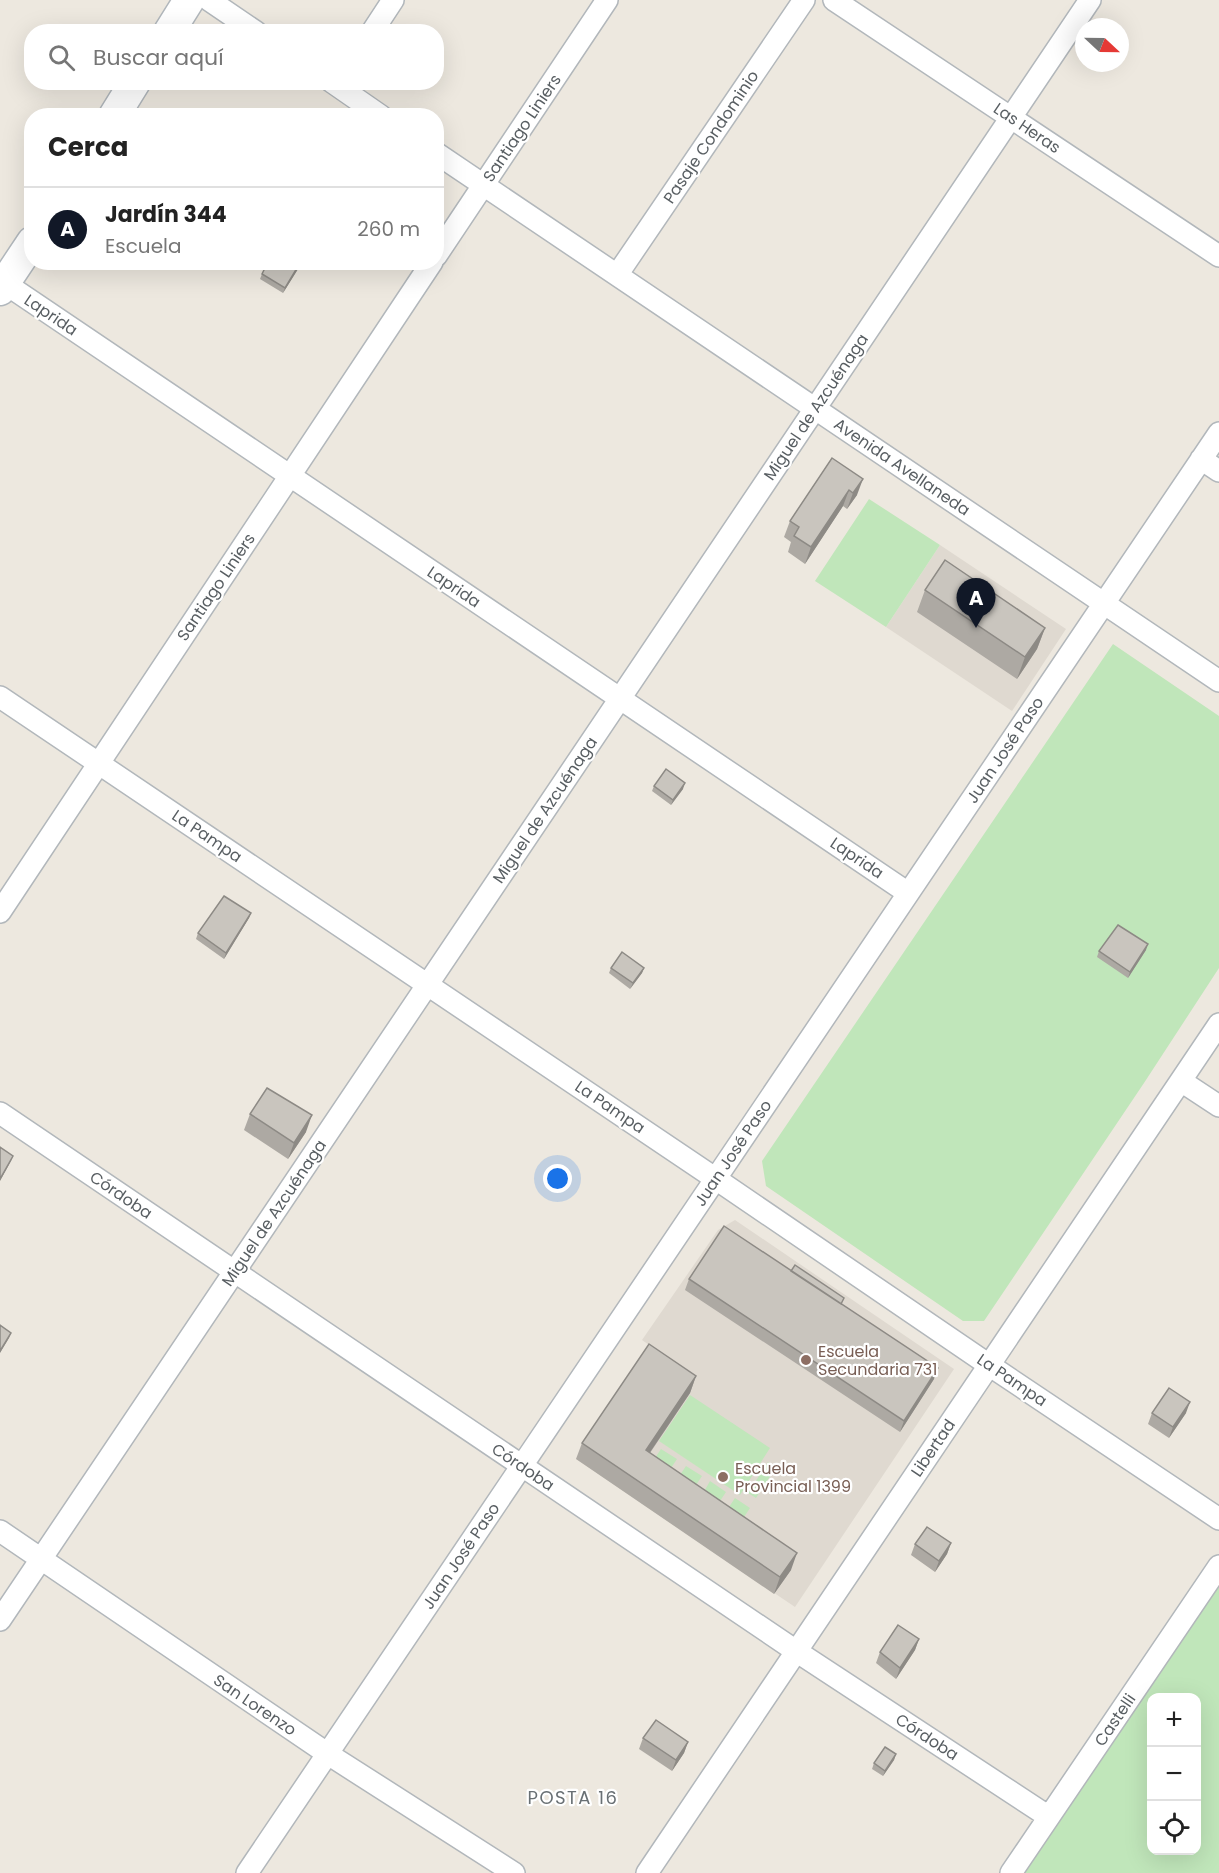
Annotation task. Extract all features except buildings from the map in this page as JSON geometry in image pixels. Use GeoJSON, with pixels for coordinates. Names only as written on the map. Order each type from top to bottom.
{"type":"FeatureCollection","features":[{"type":"Feature","properties":{"kind":"main road"},"geometry":{"type":"LineString","coordinates":[[174,24],[189,0]]}},
{"type":"Feature","properties":{"kind":"main road"},"geometry":{"type":"LineString","coordinates":[[119,108],[130,90]]}},
{"type":"Feature","properties":{"kind":"main road"},"geometry":{"type":"LineString","coordinates":[[1,284],[24,253]]}},
{"type":"Feature","properties":{"kind":"street"},"geometry":{"type":"LineString","coordinates":[[209,0],[244,24]]}},
{"type":"Feature","properties":{"kind":"street"},"geometry":{"type":"LineString","coordinates":[[377,24],[393,0]]}},
{"type":"Feature","properties":{"kind":"street","name":"Santiago Liniers"},"geometry":{"type":"LineString","coordinates":[[444,244],[607,0]]}},
{"type":"Feature","properties":{"kind":"street","name":"Pasaje Condominio"},"geometry":{"type":"LineString","coordinates":[[617,275],[804,0]]}},
{"type":"Feature","properties":{"kind":"street","name":"Las Heras"},"geometry":{"type":"LineString","coordinates":[[834,0],[1219,256]]}},
{"type":"Feature","properties":{"kind":"street","name":"Miguel de Azcuénaga"},"geometry":{"type":"LineString","coordinates":[[0,1620],[1090,0]]}},
{"type":"Feature","properties":{"kind":"street"},"geometry":{"type":"LineString","coordinates":[[345,90],[370,108]]}},
{"type":"Feature","properties":{"kind":"street","name":"Avenida Avellaneda"},"geometry":{"type":"LineString","coordinates":[[444,158],[1219,681]]}},
{"type":"Feature","properties":{"kind":"street","name":"Santiago Liniers"},"geometry":{"type":"LineString","coordinates":[[0,912],[427,270]]}},
{"type":"Feature","properties":{"kind":"street","name":"Laprida"},"geometry":{"type":"LineString","coordinates":[[1,284],[908,893]]}},
{"type":"Feature","properties":{"kind":"street","name":"Juan José Paso"},"geometry":{"type":"LineString","coordinates":[[248,1873],[1219,433]]}},
{"type":"Feature","properties":{"kind":"street"},"geometry":{"type":"LineString","coordinates":[[1201,459],[1219,471]]}},
{"type":"Feature","properties":{"kind":"street","name":"La Pampa"},"geometry":{"type":"LineString","coordinates":[[0,697],[1219,1519]]}},
{"type":"Feature","properties":{"kind":"street","name":"Libertad"},"geometry":{"type":"LineString","coordinates":[[647,1873],[1219,1024]]}},
{"type":"Feature","properties":{"kind":"street"},"geometry":{"type":"LineString","coordinates":[[1181,1081],[1219,1106]]}},
{"type":"Feature","properties":{"kind":"street","name":"Córdoba"},"geometry":{"type":"LineString","coordinates":[[0,1113],[796,1651],[1049,1817]]}},
{"type":"Feature","properties":{"kind":"street","name":"San Lorenzo"},"geometry":{"type":"LineString","coordinates":[[0,1531],[328,1754],[514,1873]]}},
{"type":"Feature","properties":{"kind":"street","name":"Castelli"},"geometry":{"type":"LineString","coordinates":[[1011,1873],[1219,1566]]}},
{"type":"Feature","properties":{"kind":"shaded area"},"geometry":{"type":"Polygon","coordinates":[[[940,545],[1066,629],[1012,711],[886,627],[940,545]]]}},
{"type":"Feature","properties":{"kind":"shaded area"},"geometry":{"type":"Polygon","coordinates":[[[735,1220],[954,1369],[795,1607],[576,1459],[659,1352],[642,1340],[718,1230],[735,1220]]]}},
{"type":"Feature","properties":{"kind":"green space"},"geometry":{"type":"Polygon","coordinates":[[[869,499],[940,545],[886,627],[815,581],[869,499]]]}},
{"type":"Feature","properties":{"kind":"green space"},"geometry":{"type":"Polygon","coordinates":[[[1113,644],[1219,716],[1219,968],[984,1321],[963,1321],[766,1186],[762,1161],[1113,644]]]}},
{"type":"Feature","properties":{"kind":"green space"},"geometry":{"type":"Polygon","coordinates":[[[690,1395],[770,1448],[740,1495],[659,1441],[690,1395]]]}},
{"type":"Feature","properties":{"kind":"green space"},"geometry":{"type":"Polygon","coordinates":[[[661,1449],[677,1459],[667,1474],[651,1464],[661,1449]]]}},
{"type":"Feature","properties":{"kind":"green space"},"geometry":{"type":"Polygon","coordinates":[[[768,1462],[776,1467],[756,1498],[748,1493],[768,1462]]]}},
{"type":"Feature","properties":{"kind":"green space"},"geometry":{"type":"Polygon","coordinates":[[[686,1466],[702,1476],[692,1491],[676,1481],[686,1466]]]}},
{"type":"Feature","properties":{"kind":"green space"},"geometry":{"type":"Polygon","coordinates":[[[710,1481],[726,1492],[716,1507],[701,1497],[710,1481]]]}},
{"type":"Feature","properties":{"kind":"green space"},"geometry":{"type":"Polygon","coordinates":[[[735,1498],[750,1508],[740,1523],[725,1513],[735,1498]]]}},
{"type":"Feature","properties":{"kind":"green space"},"geometry":{"type":"Polygon","coordinates":[[[1219,1566],[1219,1873],[1011,1873],[1219,1566]]]}},
{"type":"Feature","properties":{"kind":"place","name":"Jardín 344"},"geometry":{"type":"Point","coordinates":[976,628]}},
{"type":"Feature","properties":{"kind":"place","name":"Escuela Secundaria 731"},"geometry":{"type":"Point","coordinates":[806,1360]}},
{"type":"Feature","properties":{"kind":"place","name":"Escuela Provincial 1399"},"geometry":{"type":"Point","coordinates":[723,1477]}},
{"type":"Feature","properties":{"kind":"district","name":"POSTA 16"},"geometry":{"type":"Point","coordinates":[573,1797]}}]}
